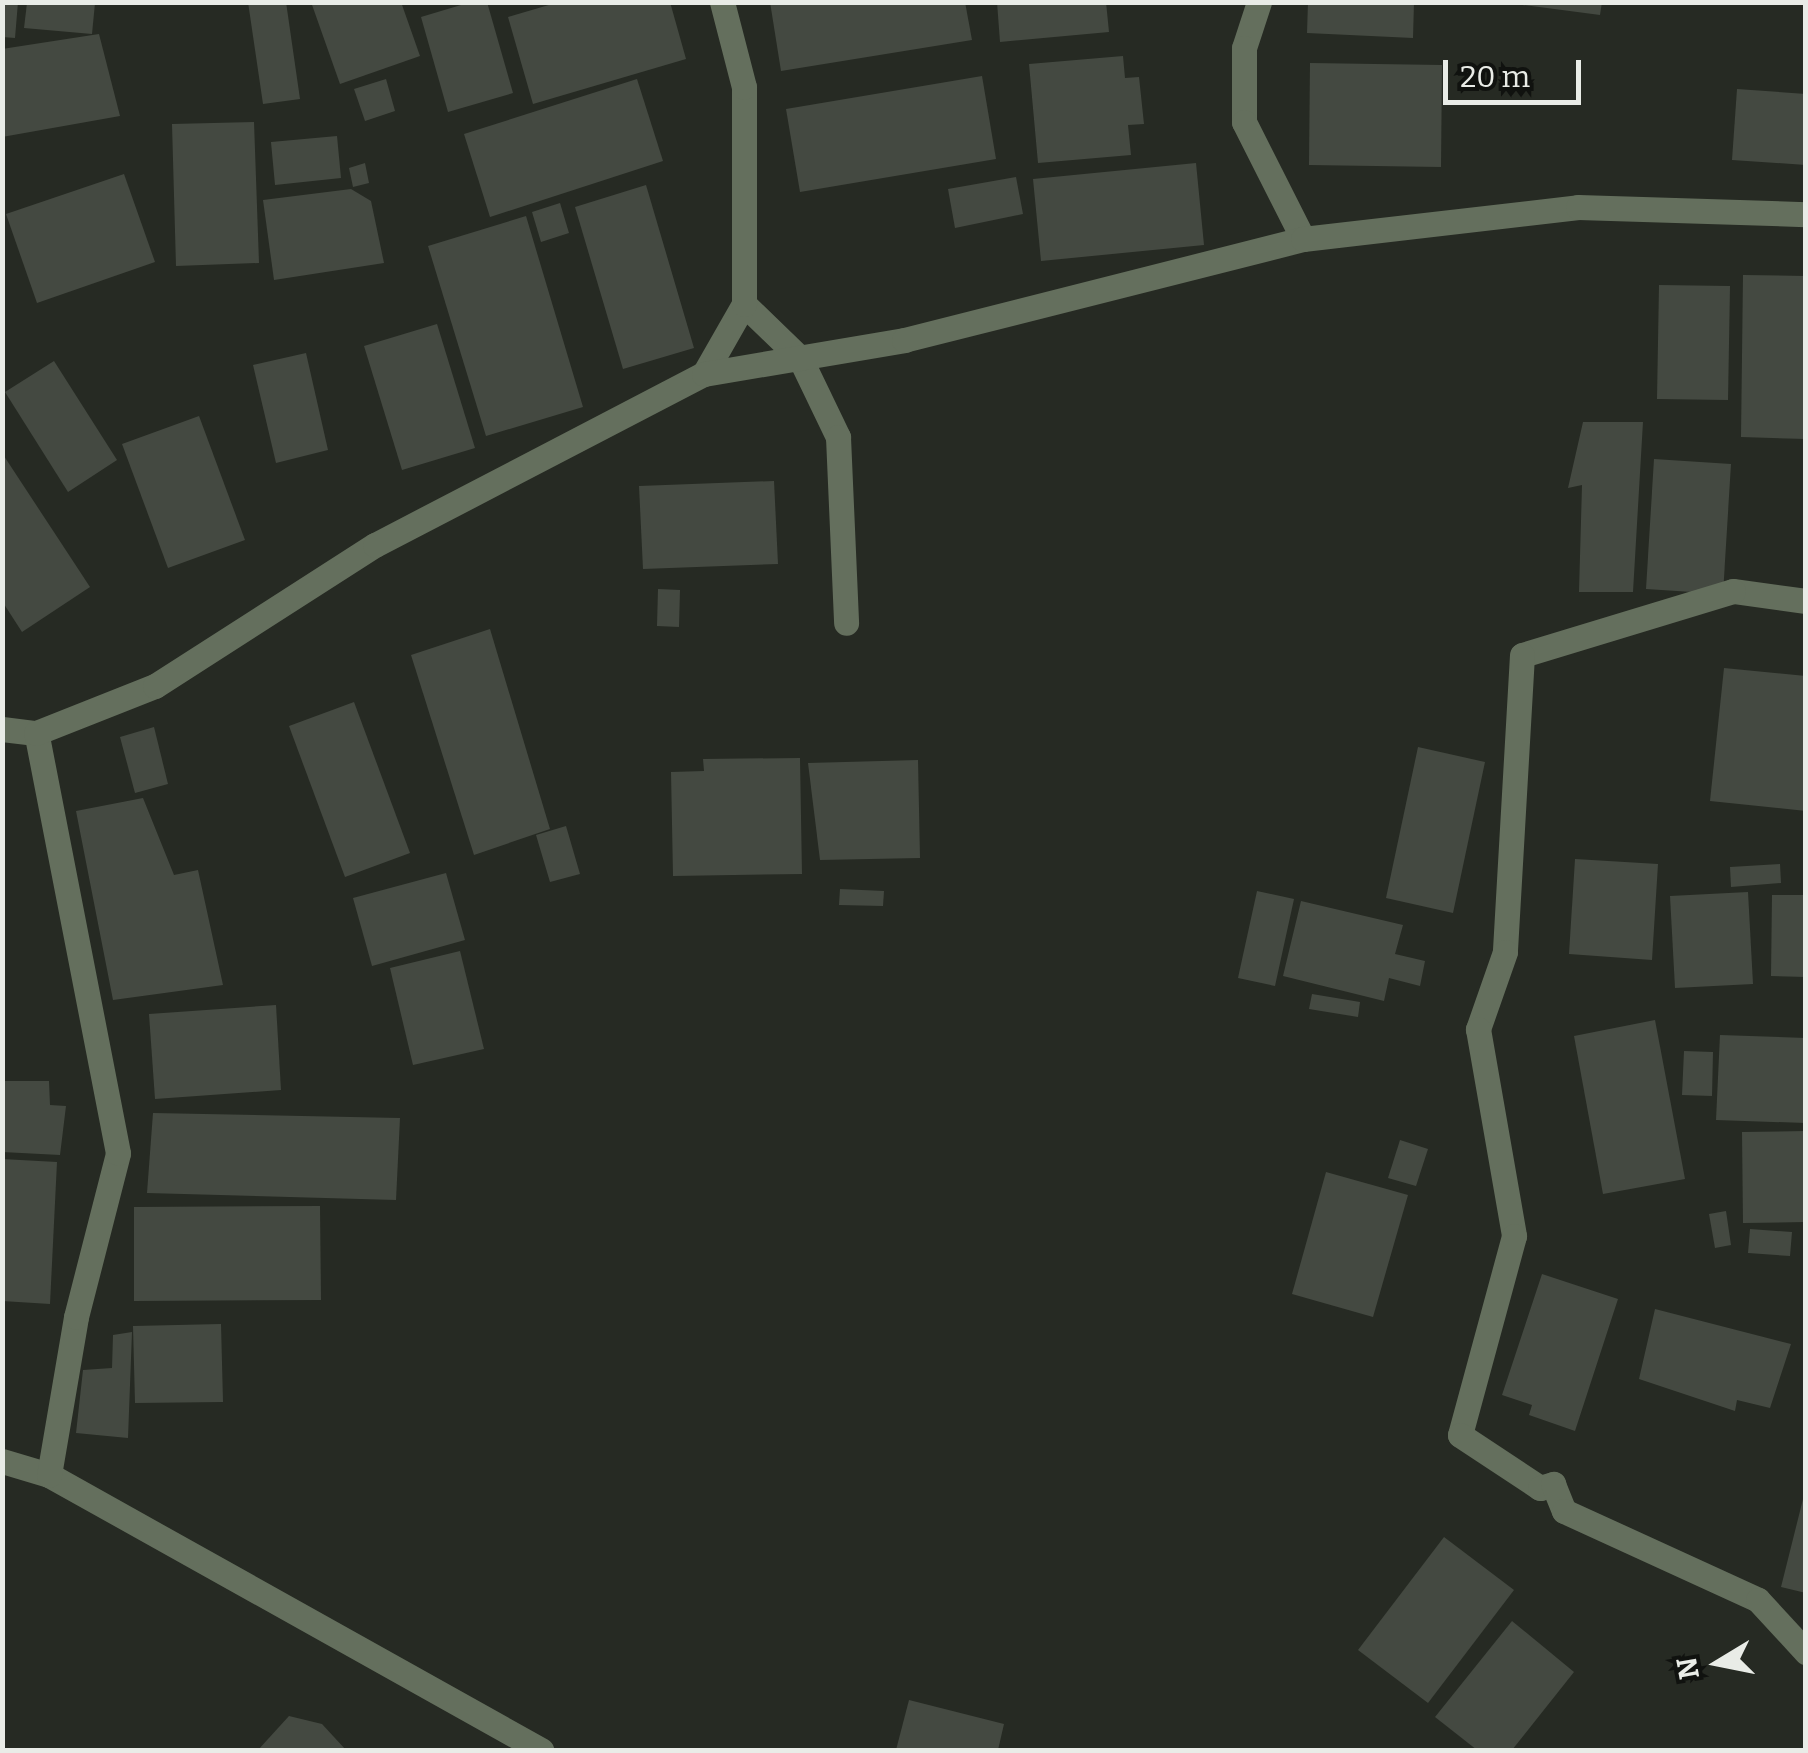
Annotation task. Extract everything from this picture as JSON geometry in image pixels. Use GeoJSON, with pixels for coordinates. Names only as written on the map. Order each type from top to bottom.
{"type":"FeatureCollection","features":[{"type":"Feature","properties":{"kind":"street"},"geometry":{"type":"LineString","coordinates":[[704,374],[744,304],[744,87],[722,2]]}},
{"type":"Feature","properties":{"kind":"street"},"geometry":{"type":"LineString","coordinates":[[1259,2],[1244,48],[1244,122],[1303,239]]}},
{"type":"Feature","properties":{"kind":"street"},"geometry":{"type":"LineString","coordinates":[[2,729],[36,733],[155,686],[375,545],[704,374],[904,340],[1303,239],[1578,207],[1806,214]]}},
{"type":"Feature","properties":{"kind":"street"},"geometry":{"type":"LineString","coordinates":[[744,304],[800,358],[838,437],[846,623]]}},
{"type":"Feature","properties":{"kind":"street"},"geometry":{"type":"LineString","coordinates":[[1806,601],[1733,591],[1522,655],[1505,952],[1478,1029],[1514,1236],[1460,1435],[1540,1488],[1554,1484],[1564,1511],[1758,1600],[1806,1652]]}},
{"type":"Feature","properties":{"kind":"street"},"geometry":{"type":"LineString","coordinates":[[36,733],[118,1154],[76,1317],[49,1474]]}},
{"type":"Feature","properties":{"kind":"street"},"geometry":{"type":"LineString","coordinates":[[2,1461],[49,1474],[541,1750]]}},
{"type":"Feature","properties":{"kind":"building"},"geometry":{"type":"Polygon","coordinates":[[[2,2],[18,2],[15,38],[2,37],[2,2]]]}},
{"type":"Feature","properties":{"kind":"building"},"geometry":{"type":"Polygon","coordinates":[[[248,2],[286,2],[300,99],[263,104],[248,2]]]}},
{"type":"Feature","properties":{"kind":"building"},"geometry":{"type":"Polygon","coordinates":[[[311,2],[401,2],[420,56],[340,84],[311,2]]]}},
{"type":"Feature","properties":{"kind":"building"},"geometry":{"type":"Polygon","coordinates":[[[471,2],[487,2],[513,93],[448,112],[421,17],[471,2]]]}},
{"type":"Feature","properties":{"kind":"building"},"geometry":{"type":"Polygon","coordinates":[[[559,2],[670,2],[686,59],[533,104],[508,17],[559,2]]]}},
{"type":"Feature","properties":{"kind":"building"},"geometry":{"type":"Polygon","coordinates":[[[770,2],[965,2],[972,40],[781,71],[770,2]]]}},
{"type":"Feature","properties":{"kind":"building"},"geometry":{"type":"Polygon","coordinates":[[[997,2],[1106,2],[1109,32],[1000,42],[997,2]]]}},
{"type":"Feature","properties":{"kind":"building"},"geometry":{"type":"Polygon","coordinates":[[[1308,2],[1414,2],[1413,38],[1307,33],[1308,2]]]}},
{"type":"Feature","properties":{"kind":"building"},"geometry":{"type":"Polygon","coordinates":[[[1500,2],[1602,2],[1600,15],[1500,2]]]}},
{"type":"Feature","properties":{"kind":"building"},"geometry":{"type":"Polygon","coordinates":[[[27,3],[95,3],[92,34],[24,28],[27,3]]]}},
{"type":"Feature","properties":{"kind":"building"},"geometry":{"type":"Polygon","coordinates":[[[99,34],[120,116],[2,137],[2,49],[99,34]]]}},
{"type":"Feature","properties":{"kind":"building"},"geometry":{"type":"Polygon","coordinates":[[[1123,56],[1125,78],[1139,77],[1144,124],[1128,125],[1131,155],[1038,163],[1029,64],[1123,56]]]}},
{"type":"Feature","properties":{"kind":"building"},"geometry":{"type":"Polygon","coordinates":[[[1310,63],[1442,65],[1441,167],[1309,165],[1310,63]]]}},
{"type":"Feature","properties":{"kind":"building"},"geometry":{"type":"Polygon","coordinates":[[[982,76],[996,159],[800,192],[786,109],[982,76]]]}},
{"type":"Feature","properties":{"kind":"building"},"geometry":{"type":"Polygon","coordinates":[[[386,79],[395,111],[365,121],[354,89],[386,79]]]}},
{"type":"Feature","properties":{"kind":"building"},"geometry":{"type":"Polygon","coordinates":[[[637,79],[663,161],[490,217],[464,134],[637,79]]]}},
{"type":"Feature","properties":{"kind":"building"},"geometry":{"type":"Polygon","coordinates":[[[1737,89],[1806,94],[1806,165],[1732,160],[1737,89]]]}},
{"type":"Feature","properties":{"kind":"building"},"geometry":{"type":"Polygon","coordinates":[[[254,122],[259,263],[176,266],[172,124],[254,122]]]}},
{"type":"Feature","properties":{"kind":"building"},"geometry":{"type":"Polygon","coordinates":[[[337,136],[341,178],[275,185],[271,142],[337,136]]]}},
{"type":"Feature","properties":{"kind":"building"},"geometry":{"type":"Polygon","coordinates":[[[365,163],[369,183],[353,187],[349,168],[365,163]]]}},
{"type":"Feature","properties":{"kind":"building"},"geometry":{"type":"Polygon","coordinates":[[[1196,163],[1204,245],[1041,261],[1033,179],[1196,163]]]}},
{"type":"Feature","properties":{"kind":"building"},"geometry":{"type":"Polygon","coordinates":[[[124,174],[155,262],[37,303],[6,214],[124,174]]]}},
{"type":"Feature","properties":{"kind":"building"},"geometry":{"type":"Polygon","coordinates":[[[1016,177],[1023,214],[955,228],[948,189],[1016,177]]]}},
{"type":"Feature","properties":{"kind":"building"},"geometry":{"type":"Polygon","coordinates":[[[646,185],[694,348],[623,369],[575,207],[646,185]]]}},
{"type":"Feature","properties":{"kind":"building"},"geometry":{"type":"Polygon","coordinates":[[[351,189],[371,201],[384,263],[274,280],[263,200],[351,189]]]}},
{"type":"Feature","properties":{"kind":"building"},"geometry":{"type":"Polygon","coordinates":[[[560,203],[569,233],[541,242],[532,212],[560,203]]]}},
{"type":"Feature","properties":{"kind":"building"},"geometry":{"type":"Polygon","coordinates":[[[526,216],[583,407],[486,436],[428,246],[526,216]]]}},
{"type":"Feature","properties":{"kind":"building"},"geometry":{"type":"Polygon","coordinates":[[[1743,275],[1806,276],[1806,439],[1741,437],[1743,275]]]}},
{"type":"Feature","properties":{"kind":"building"},"geometry":{"type":"Polygon","coordinates":[[[1659,285],[1730,286],[1728,400],[1657,399],[1659,285]]]}},
{"type":"Feature","properties":{"kind":"building"},"geometry":{"type":"Polygon","coordinates":[[[437,324],[475,448],[402,470],[364,346],[437,324]]]}},
{"type":"Feature","properties":{"kind":"building"},"geometry":{"type":"Polygon","coordinates":[[[306,353],[328,450],[276,463],[253,365],[306,353]]]}},
{"type":"Feature","properties":{"kind":"building"},"geometry":{"type":"Polygon","coordinates":[[[54,361],[117,460],[68,492],[5,392],[54,361]]]}},
{"type":"Feature","properties":{"kind":"building"},"geometry":{"type":"Polygon","coordinates":[[[199,416],[245,540],[168,568],[122,444],[199,416]]]}},
{"type":"Feature","properties":{"kind":"building"},"geometry":{"type":"Polygon","coordinates":[[[1583,422],[1643,422],[1633,592],[1579,592],[1582,485],[1568,488],[1583,422]]]}},
{"type":"Feature","properties":{"kind":"building"},"geometry":{"type":"Polygon","coordinates":[[[2,453],[90,587],[22,632],[2,601],[2,453]]]}},
{"type":"Feature","properties":{"kind":"building"},"geometry":{"type":"Polygon","coordinates":[[[1654,459],[1731,464],[1723,594],[1646,589],[1654,459]]]}},
{"type":"Feature","properties":{"kind":"building"},"geometry":{"type":"Polygon","coordinates":[[[774,481],[778,564],[643,569],[639,486],[774,481]]]}},
{"type":"Feature","properties":{"kind":"building"},"geometry":{"type":"Polygon","coordinates":[[[658,589],[680,590],[679,627],[657,626],[658,589]]]}},
{"type":"Feature","properties":{"kind":"building"},"geometry":{"type":"Polygon","coordinates":[[[490,629],[550,829],[474,855],[411,655],[490,629]]]}},
{"type":"Feature","properties":{"kind":"building"},"geometry":{"type":"Polygon","coordinates":[[[1724,668],[1806,676],[1806,811],[1710,801],[1724,668]]]}},
{"type":"Feature","properties":{"kind":"building"},"geometry":{"type":"Polygon","coordinates":[[[354,702],[410,853],[345,877],[289,726],[354,702]]]}},
{"type":"Feature","properties":{"kind":"building"},"geometry":{"type":"Polygon","coordinates":[[[154,727],[168,784],[135,793],[120,737],[154,727]]]}},
{"type":"Feature","properties":{"kind":"building"},"geometry":{"type":"Polygon","coordinates":[[[1418,747],[1485,762],[1453,913],[1386,898],[1418,747]]]}},
{"type":"Feature","properties":{"kind":"building"},"geometry":{"type":"Polygon","coordinates":[[[800,758],[802,874],[673,876],[671,772],[704,771],[703,759],[800,758]]]}},
{"type":"Feature","properties":{"kind":"building"},"geometry":{"type":"Polygon","coordinates":[[[918,760],[920,858],[820,860],[808,763],[918,760]]]}},
{"type":"Feature","properties":{"kind":"building"},"geometry":{"type":"Polygon","coordinates":[[[143,798],[174,875],[198,870],[223,985],[113,1000],[76,811],[143,798]]]}},
{"type":"Feature","properties":{"kind":"building"},"geometry":{"type":"Polygon","coordinates":[[[566,826],[580,874],[550,882],[536,835],[566,826]]]}},
{"type":"Feature","properties":{"kind":"building"},"geometry":{"type":"Polygon","coordinates":[[[1575,859],[1658,864],[1652,960],[1569,954],[1575,859]]]}},
{"type":"Feature","properties":{"kind":"building"},"geometry":{"type":"Polygon","coordinates":[[[1780,864],[1781,883],[1731,887],[1730,867],[1780,864]]]}},
{"type":"Feature","properties":{"kind":"building"},"geometry":{"type":"Polygon","coordinates":[[[446,873],[465,940],[372,966],[353,898],[446,873]]]}},
{"type":"Feature","properties":{"kind":"building"},"geometry":{"type":"Polygon","coordinates":[[[840,889],[884,891],[883,906],[839,905],[840,889]]]}},
{"type":"Feature","properties":{"kind":"building"},"geometry":{"type":"Polygon","coordinates":[[[1257,891],[1294,899],[1275,986],[1238,978],[1257,891]]]}},
{"type":"Feature","properties":{"kind":"building"},"geometry":{"type":"Polygon","coordinates":[[[1748,892],[1753,984],[1675,988],[1670,896],[1748,892]]]}},
{"type":"Feature","properties":{"kind":"building"},"geometry":{"type":"Polygon","coordinates":[[[1772,895],[1806,895],[1806,977],[1771,976],[1772,895]]]}},
{"type":"Feature","properties":{"kind":"building"},"geometry":{"type":"Polygon","coordinates":[[[1301,901],[1403,925],[1395,954],[1425,961],[1420,986],[1389,978],[1384,1001],[1283,976],[1301,901]]]}},
{"type":"Feature","properties":{"kind":"building"},"geometry":{"type":"Polygon","coordinates":[[[460,951],[484,1049],[413,1065],[390,968],[460,951]]]}},
{"type":"Feature","properties":{"kind":"building"},"geometry":{"type":"Polygon","coordinates":[[[1312,994],[1360,1002],[1358,1017],[1309,1009],[1312,994]]]}},
{"type":"Feature","properties":{"kind":"building"},"geometry":{"type":"Polygon","coordinates":[[[276,1005],[281,1090],[155,1099],[149,1014],[276,1005]]]}},
{"type":"Feature","properties":{"kind":"building"},"geometry":{"type":"Polygon","coordinates":[[[1655,1020],[1685,1179],[1603,1194],[1574,1036],[1655,1020]]]}},
{"type":"Feature","properties":{"kind":"building"},"geometry":{"type":"Polygon","coordinates":[[[1720,1035],[1806,1038],[1806,1123],[1716,1120],[1720,1035]]]}},
{"type":"Feature","properties":{"kind":"building"},"geometry":{"type":"Polygon","coordinates":[[[1684,1051],[1713,1052],[1712,1096],[1682,1095],[1684,1051]]]}},
{"type":"Feature","properties":{"kind":"building"},"geometry":{"type":"Polygon","coordinates":[[[2,1081],[49,1081],[50,1105],[66,1106],[60,1155],[2,1152],[2,1081]]]}},
{"type":"Feature","properties":{"kind":"building"},"geometry":{"type":"Polygon","coordinates":[[[153,1113],[400,1118],[396,1200],[147,1193],[153,1113]]]}},
{"type":"Feature","properties":{"kind":"building"},"geometry":{"type":"Polygon","coordinates":[[[1806,1131],[1806,1222],[1743,1223],[1742,1132],[1806,1131]]]}},
{"type":"Feature","properties":{"kind":"building"},"geometry":{"type":"Polygon","coordinates":[[[1400,1140],[1428,1149],[1416,1186],[1388,1178],[1400,1140]]]}},
{"type":"Feature","properties":{"kind":"building"},"geometry":{"type":"Polygon","coordinates":[[[2,1159],[57,1162],[50,1304],[2,1301],[2,1159]]]}},
{"type":"Feature","properties":{"kind":"building"},"geometry":{"type":"Polygon","coordinates":[[[1326,1172],[1408,1195],[1373,1317],[1292,1294],[1326,1172]]]}},
{"type":"Feature","properties":{"kind":"building"},"geometry":{"type":"Polygon","coordinates":[[[320,1206],[321,1300],[134,1301],[134,1207],[320,1206]]]}},
{"type":"Feature","properties":{"kind":"building"},"geometry":{"type":"Polygon","coordinates":[[[1726,1211],[1731,1245],[1715,1248],[1709,1214],[1726,1211]]]}},
{"type":"Feature","properties":{"kind":"building"},"geometry":{"type":"Polygon","coordinates":[[[1750,1229],[1792,1232],[1790,1256],[1748,1253],[1750,1229]]]}},
{"type":"Feature","properties":{"kind":"building"},"geometry":{"type":"Polygon","coordinates":[[[1542,1274],[1618,1299],[1575,1431],[1529,1415],[1532,1405],[1502,1395],[1542,1274]]]}},
{"type":"Feature","properties":{"kind":"building"},"geometry":{"type":"Polygon","coordinates":[[[1655,1309],[1791,1344],[1770,1408],[1737,1400],[1735,1411],[1639,1379],[1655,1309]]]}},
{"type":"Feature","properties":{"kind":"building"},"geometry":{"type":"Polygon","coordinates":[[[221,1324],[223,1402],[135,1403],[133,1326],[221,1324]]]}},
{"type":"Feature","properties":{"kind":"building"},"geometry":{"type":"Polygon","coordinates":[[[132,1332],[128,1438],[76,1433],[83,1370],[112,1368],[113,1335],[132,1332]]]}},
{"type":"Feature","properties":{"kind":"building"},"geometry":{"type":"Polygon","coordinates":[[[1806,1495],[1806,1593],[1781,1587],[1806,1495]]]}},
{"type":"Feature","properties":{"kind":"building"},"geometry":{"type":"Polygon","coordinates":[[[1444,1537],[1514,1590],[1428,1703],[1358,1650],[1444,1537]]]}},
{"type":"Feature","properties":{"kind":"building"},"geometry":{"type":"Polygon","coordinates":[[[1512,1621],[1574,1672],[1512,1750],[1477,1750],[1435,1717],[1512,1621]]]}},
{"type":"Feature","properties":{"kind":"building"},"geometry":{"type":"Polygon","coordinates":[[[909,1700],[1004,1724],[998,1750],[896,1750],[909,1700]]]}},
{"type":"Feature","properties":{"kind":"building"},"geometry":{"type":"Polygon","coordinates":[[[289,1716],[322,1724],[346,1750],[258,1750],[289,1716]]]}}]}
